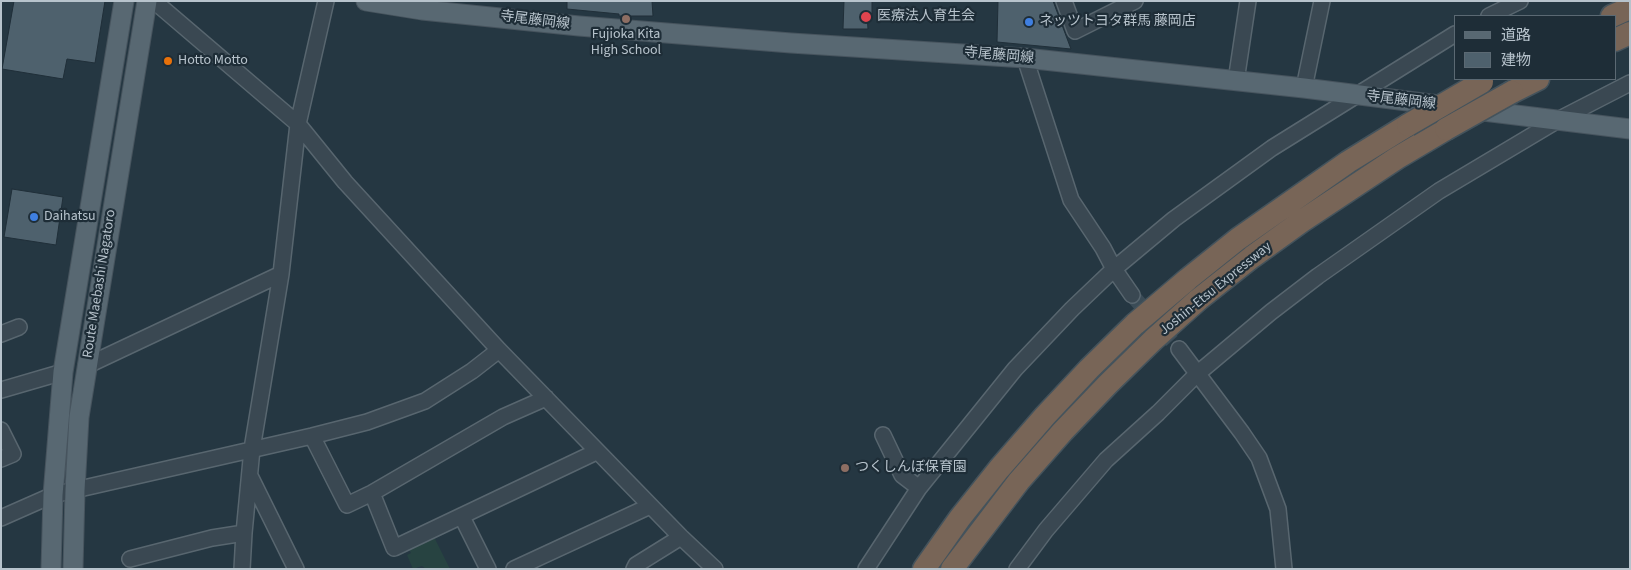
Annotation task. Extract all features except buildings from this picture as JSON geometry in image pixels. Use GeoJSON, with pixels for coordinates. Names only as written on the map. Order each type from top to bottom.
{"type":"FeatureCollection","features":[{"type":"Feature","properties":{"kind":"highway"},"geometry":{"type":"LineString","coordinates":[[1614,15],[1630,8]]}},
{"type":"Feature","properties":{"kind":"highway"},"geometry":{"type":"LineString","coordinates":[[1616,40],[1630,33]]}},
{"type":"Feature","properties":{"kind":"highway","name":"Joshin-Etsu Expressway"},"geometry":{"type":"LineString","coordinates":[[952,569],[1019,481],[1050,445],[1152,340],[1207,293],[1302,221],[1397,158],[1536,80]]}},
{"type":"Feature","properties":{"kind":"highway","name":"Joshin-Etsu Expressway"},"geometry":{"type":"LineString","coordinates":[[924,569],[960,518],[1012,454],[1045,416],[1135,324],[1238,239],[1292,200],[1348,162],[1408,125],[1485,81]]}},
{"type":"Feature","properties":{"kind":"main road","name":"Route Maebashi Nagatoro"},"geometry":{"type":"LineString","coordinates":[[52,569],[53,495],[63,372],[124,1]]}},
{"type":"Feature","properties":{"kind":"main road","name":"Route Maebashi Nagatoro"},"geometry":{"type":"LineString","coordinates":[[73,569],[79,417],[147,1]]}},
{"type":"Feature","properties":{"kind":"main road","name":"寺尾藤岡線"},"geometry":{"type":"LineString","coordinates":[[366,1],[422,10],[579,26],[791,43],[1025,58],[1304,88],[1630,128]]}},
{"type":"Feature","properties":{"kind":"street"},"geometry":{"type":"LineString","coordinates":[[154,1],[298,124],[346,182],[499,350],[596,452],[680,537],[715,569]]}},
{"type":"Feature","properties":{"kind":"street"},"geometry":{"type":"LineString","coordinates":[[242,569],[252,449],[281,274],[298,124],[326,1]]}},
{"type":"Feature","properties":{"kind":"street"},"geometry":{"type":"LineString","coordinates":[[1064,1],[1075,31],[1135,1]]}},
{"type":"Feature","properties":{"kind":"street"},"geometry":{"type":"LineString","coordinates":[[1236,81],[1248,1]]}},
{"type":"Feature","properties":{"kind":"street"},"geometry":{"type":"LineString","coordinates":[[1304,88],[1322,1]]}},
{"type":"Feature","properties":{"kind":"street"},"geometry":{"type":"LineString","coordinates":[[1491,15],[1520,1]]}},
{"type":"Feature","properties":{"kind":"street"},"geometry":{"type":"LineString","coordinates":[[866,569],[919,488],[1015,369],[1072,309],[1114,269],[1174,220],[1272,148],[1454,35]]}},
{"type":"Feature","properties":{"kind":"street"},"geometry":{"type":"LineString","coordinates":[[1025,58],[1070,200],[1132,295]]}},
{"type":"Feature","properties":{"kind":"street"},"geometry":{"type":"LineString","coordinates":[[1017,569],[1046,530],[1106,460],[1158,413],[1197,374],[1271,312],[1318,276],[1439,190],[1558,120],[1630,83]]}},
{"type":"Feature","properties":{"kind":"street"},"geometry":{"type":"LineString","coordinates":[[86,366],[281,274]]}},
{"type":"Feature","properties":{"kind":"street"},"geometry":{"type":"LineString","coordinates":[[1,334],[18,327]]}},
{"type":"Feature","properties":{"kind":"street"},"geometry":{"type":"LineString","coordinates":[[1179,349],[1259,458],[1278,509],[1284,569]]}},
{"type":"Feature","properties":{"kind":"street"},"geometry":{"type":"LineString","coordinates":[[1,518],[53,495],[367,422],[425,401],[472,371],[499,350]]}},
{"type":"Feature","properties":{"kind":"street"},"geometry":{"type":"LineString","coordinates":[[1,390],[63,372]]}},
{"type":"Feature","properties":{"kind":"street"},"geometry":{"type":"LineString","coordinates":[[312,436],[347,505],[372,493],[503,417],[546,398]]}},
{"type":"Feature","properties":{"kind":"street"},"geometry":{"type":"LineString","coordinates":[[1,430],[13,454],[1,459]]}},
{"type":"Feature","properties":{"kind":"street"},"geometry":{"type":"LineString","coordinates":[[883,435],[902,475],[919,488]]}},
{"type":"Feature","properties":{"kind":"street"},"geometry":{"type":"LineString","coordinates":[[372,493],[394,548],[596,452]]}},
{"type":"Feature","properties":{"kind":"street"},"geometry":{"type":"LineString","coordinates":[[250,476],[296,569]]}},
{"type":"Feature","properties":{"kind":"street"},"geometry":{"type":"LineString","coordinates":[[514,569],[650,506]]}},
{"type":"Feature","properties":{"kind":"street"},"geometry":{"type":"LineString","coordinates":[[462,517],[488,569]]}},
{"type":"Feature","properties":{"kind":"street"},"geometry":{"type":"LineString","coordinates":[[130,559],[212,538],[244,533]]}},
{"type":"Feature","properties":{"kind":"street"},"geometry":{"type":"LineString","coordinates":[[634,569],[636,565],[680,537]]}},
{"type":"Feature","properties":{"kind":"green space"},"geometry":{"type":"Polygon","coordinates":[[[433,535],[450,569],[426,569],[422,566],[413,569],[407,555],[411,553],[408,547],[433,535]]]}},
{"type":"Feature","properties":{"kind":"tunnel"},"geometry":{"type":"LineString","coordinates":[[1132,295],[1179,349]]}},
{"type":"Feature","properties":{"kind":"place","name":"医療法人育生会"},"geometry":{"type":"Point","coordinates":[866,17]}},
{"type":"Feature","properties":{"kind":"place","name":"Fujioka Kita High School"},"geometry":{"type":"Point","coordinates":[626,19]}},
{"type":"Feature","properties":{"kind":"place","name":"ネッツトヨタ群馬 藤岡店"},"geometry":{"type":"Point","coordinates":[1029,22]}},
{"type":"Feature","properties":{"kind":"place","name":"Hotto Motto"},"geometry":{"type":"Point","coordinates":[168,61]}},
{"type":"Feature","properties":{"kind":"place","name":"Daihatsu"},"geometry":{"type":"Point","coordinates":[34,217]}},
{"type":"Feature","properties":{"kind":"place","name":"つくしんぼ保育園"},"geometry":{"type":"Point","coordinates":[845,468]}}]}
